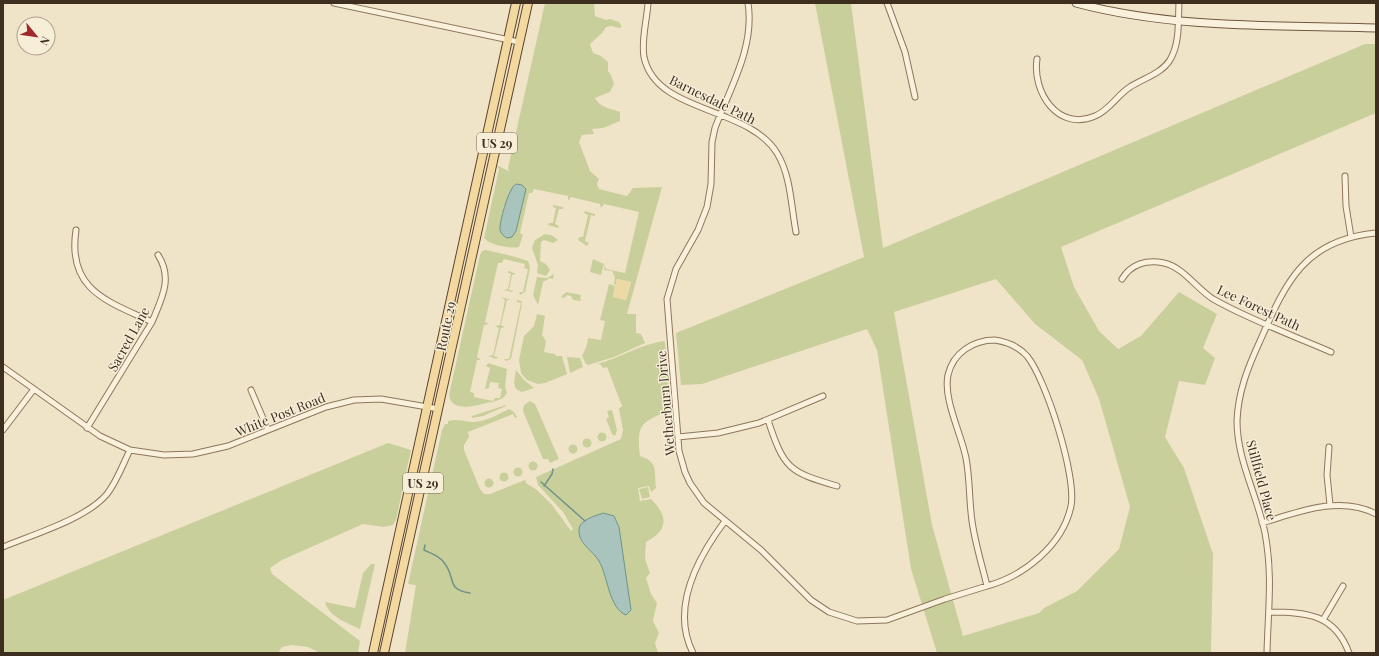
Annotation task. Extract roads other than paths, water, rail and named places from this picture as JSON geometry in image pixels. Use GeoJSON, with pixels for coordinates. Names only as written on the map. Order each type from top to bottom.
{"type":"FeatureCollection","features":[{"type":"Feature","properties":{"kind":"main road","name":"Route 29"},"geometry":{"type":"LineString","coordinates":[[373,653],[516,3]]}},
{"type":"Feature","properties":{"kind":"main road","name":"Route 29"},"geometry":{"type":"LineString","coordinates":[[384,653],[528,3]]}},
{"type":"Feature","properties":{"kind":"main road"},"geometry":{"type":"LineString","coordinates":[[1076,3],[1128,15],[1178,21],[1376,28]]}},
{"type":"Feature","properties":{"kind":"street"},"geometry":{"type":"LineString","coordinates":[[334,3],[519,42]]}},
{"type":"Feature","properties":{"kind":"street","name":"Barnesdale Path"},"geometry":{"type":"LineString","coordinates":[[648,3],[643,49],[646,65],[651,75],[657,83],[670,93],[755,130],[767,141],[777,153],[787,176],[796,232]]}},
{"type":"Feature","properties":{"kind":"street","name":"Wetherburn Drive"},"geometry":{"type":"LineString","coordinates":[[748,3],[750,22],[747,44],[720,114],[712,142],[711,184],[707,207],[698,230],[676,269],[667,299],[678,437],[681,461],[690,483],[704,502],[760,550],[811,600],[829,612],[848,619],[866,622],[887,620],[945,598],[987,586],[1017,575],[1038,558],[1063,527],[1069,514],[1072,494],[1070,473],[1052,409],[1033,365],[1026,356],[1013,345],[991,340],[972,344],[962,352],[950,368],[947,385],[949,398],[966,458],[972,521],[987,586]]}},
{"type":"Feature","properties":{"kind":"street"},"geometry":{"type":"LineString","coordinates":[[887,3],[905,52],[915,97]]}},
{"type":"Feature","properties":{"kind":"street"},"geometry":{"type":"LineString","coordinates":[[1037,59],[1035,72],[1037,80],[1043,95],[1051,108],[1063,116],[1070,118],[1091,118],[1106,109],[1128,88],[1155,74],[1166,65],[1174,51],[1178,33],[1178,3]]}},
{"type":"Feature","properties":{"kind":"street"},"geometry":{"type":"LineString","coordinates":[[1345,176],[1346,206],[1352,237]]}},
{"type":"Feature","properties":{"kind":"street"},"geometry":{"type":"LineString","coordinates":[[76,230],[74,246],[75,260],[80,274],[87,286],[105,300],[152,322]]}},
{"type":"Feature","properties":{"kind":"street","name":"Stillfield Place"},"geometry":{"type":"LineString","coordinates":[[1267,653],[1270,612],[1269,564],[1262,523],[1242,456],[1237,422],[1242,387],[1267,324],[1284,289],[1300,268],[1324,249],[1352,237],[1376,233]]}},
{"type":"Feature","properties":{"kind":"street","name":"Sacred Lane"},"geometry":{"type":"LineString","coordinates":[[87,428],[152,322],[159,304],[166,277],[164,265],[158,255]]}},
{"type":"Feature","properties":{"kind":"street","name":"Lee Forest Path"},"geometry":{"type":"LineString","coordinates":[[1122,279],[1126,272],[1141,264],[1155,261],[1166,263],[1178,270],[1213,299],[1331,352]]}},
{"type":"Feature","properties":{"kind":"street","name":"White Post Road"},"geometry":{"type":"LineString","coordinates":[[3,367],[87,428],[130,450],[164,455],[193,454],[228,446],[326,407],[354,400],[381,399],[439,409]]}},
{"type":"Feature","properties":{"kind":"street"},"geometry":{"type":"LineString","coordinates":[[3,430],[34,390]]}},
{"type":"Feature","properties":{"kind":"street"},"geometry":{"type":"LineString","coordinates":[[251,390],[268,430]]}},
{"type":"Feature","properties":{"kind":"street"},"geometry":{"type":"LineString","coordinates":[[678,437],[718,433],[768,420],[823,396]]}},
{"type":"Feature","properties":{"kind":"street"},"geometry":{"type":"LineString","coordinates":[[768,420],[780,452],[791,467],[808,478],[837,486]]}},
{"type":"Feature","properties":{"kind":"street"},"geometry":{"type":"LineString","coordinates":[[1329,448],[1327,475],[1330,505]]}},
{"type":"Feature","properties":{"kind":"street"},"geometry":{"type":"LineString","coordinates":[[3,546],[82,513],[95,505],[111,488],[130,450]]}},
{"type":"Feature","properties":{"kind":"street"},"geometry":{"type":"LineString","coordinates":[[1262,523],[1330,505],[1350,505],[1376,514]]}},
{"type":"Feature","properties":{"kind":"street"},"geometry":{"type":"LineString","coordinates":[[693,653],[688,642],[685,625],[688,590],[699,559],[725,520]]}},
{"type":"Feature","properties":{"kind":"street"},"geometry":{"type":"LineString","coordinates":[[1323,620],[1343,586]]}},
{"type":"Feature","properties":{"kind":"street"},"geometry":{"type":"LineString","coordinates":[[1270,612],[1303,613],[1323,620],[1340,635],[1349,653]]}},
{"type":"Feature","properties":{"kind":"water"},"geometry":{"type":"Polygon","coordinates":[[[516,184],[522,185],[526,189],[516,231],[512,237],[507,238],[501,233],[500,224],[508,197],[513,186],[516,184]]]}},
{"type":"Feature","properties":{"kind":"water"},"geometry":{"type":"Polygon","coordinates":[[[603,513],[614,516],[619,527],[631,610],[626,615],[620,611],[612,599],[603,569],[598,559],[584,544],[579,535],[580,527],[584,521],[603,513]]]}},
{"type":"Feature","properties":{"kind":"waterway"},"geometry":{"type":"LineString","coordinates":[[544,486],[552,474],[553,469]]}},
{"type":"Feature","properties":{"kind":"waterway"},"geometry":{"type":"LineString","coordinates":[[541,482],[585,521]]}},
{"type":"Feature","properties":{"kind":"waterway"},"geometry":{"type":"LineString","coordinates":[[425,545],[424,550],[443,561],[448,569],[454,586],[462,591],[470,593]]}}]}
